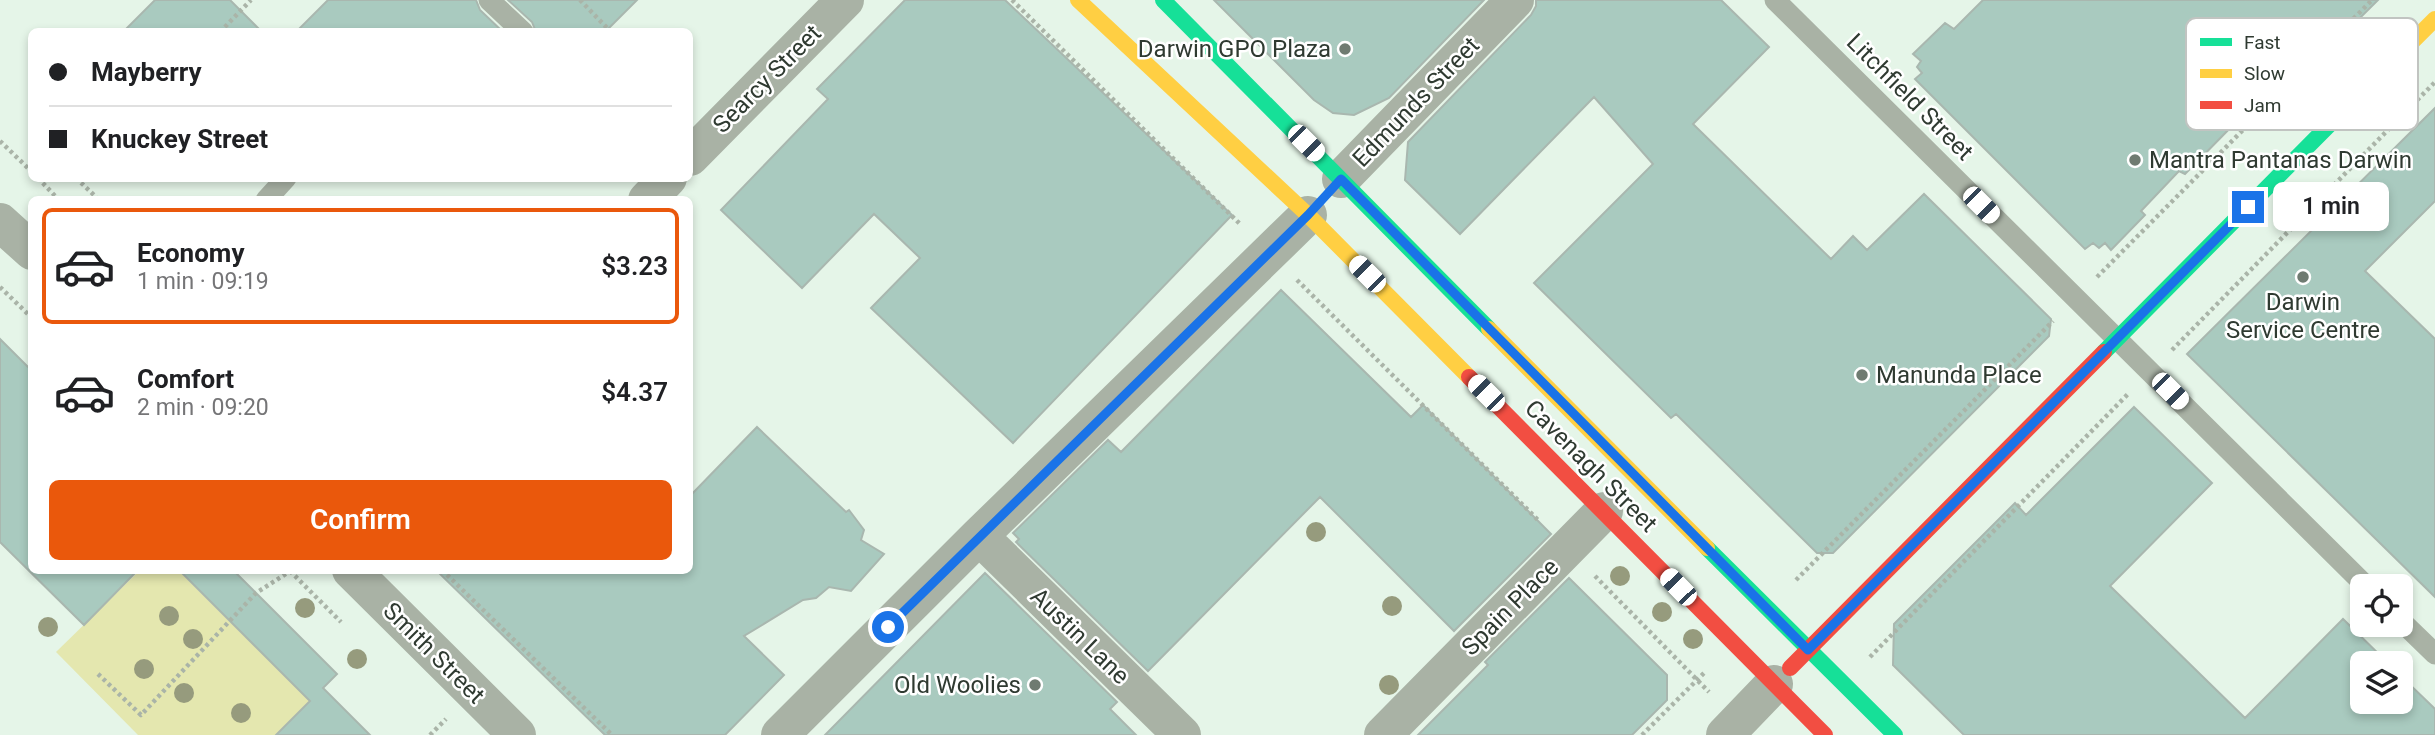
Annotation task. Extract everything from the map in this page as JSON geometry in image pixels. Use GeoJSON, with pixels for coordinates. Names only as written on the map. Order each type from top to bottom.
{"type":"FeatureCollection","features":[{"type":"Feature","properties":{"kind":"street","name":"Searcy Street"},"geometry":{"type":"LineString","coordinates":[[693,154],[845,0]]}},
{"type":"Feature","properties":{"kind":"street","name":"Cavenagh Street"},"geometry":{"type":"LineString","coordinates":[[1078,0],[1324,197],[1621,495],[1733,643],[1825,735]]}},
{"type":"Feature","properties":{"kind":"street","name":"Cavenagh Street"},"geometry":{"type":"LineString","coordinates":[[1163,0],[1324,197],[1621,495],[1767,609],[1895,735]]}},
{"type":"Feature","properties":{"kind":"street","name":"Edmunds Street"},"geometry":{"type":"LineString","coordinates":[[780,735],[1324,197],[1515,0]]}},
{"type":"Feature","properties":{"kind":"street"},"geometry":{"type":"LineString","coordinates":[[2418,36],[2435,19]]}},
{"type":"Feature","properties":{"kind":"street"},"geometry":{"type":"LineString","coordinates":[[1724,735],[2324,130]]}},
{"type":"Feature","properties":{"kind":"street"},"geometry":{"type":"LineString","coordinates":[[651,196],[664,182]]}},
{"type":"Feature","properties":{"kind":"street"},"geometry":{"type":"LineString","coordinates":[[0,222],[28,247]]}},
{"type":"Feature","properties":{"kind":"street","name":"Spain Place"},"geometry":{"type":"LineString","coordinates":[[1383,735],[1621,495]]}},
{"type":"Feature","properties":{"kind":"street","name":"Austin Lane"},"geometry":{"type":"LineString","coordinates":[[979,536],[1182,735]]}},
{"type":"Feature","properties":{"kind":"street","name":"Smith Street"},"geometry":{"type":"LineString","coordinates":[[355,574],[517,735]]}},
{"type":"Feature","properties":{"kind":"lane"},"geometry":{"type":"LineString","coordinates":[[489,0],[519,28]]}},
{"type":"Feature","properties":{"kind":"lane","name":"Litchfield Street"},"geometry":{"type":"LineString","coordinates":[[1775,0],[2354,574]]}},
{"type":"Feature","properties":{"kind":"lane"},"geometry":{"type":"LineString","coordinates":[[270,196],[282,182]]}},
{"type":"Feature","properties":{"kind":"lane"},"geometry":{"type":"LineString","coordinates":[[2413,633],[2435,654]]}},
{"type":"Feature","properties":{"kind":"path"},"geometry":{"type":"LineString","coordinates":[[224,28],[251,0]]}},
{"type":"Feature","properties":{"kind":"path"},"geometry":{"type":"LineString","coordinates":[[580,0],[607,28]]}},
{"type":"Feature","properties":{"kind":"path"},"geometry":{"type":"LineString","coordinates":[[1012,0],[1250,234]]}},
{"type":"Feature","properties":{"kind":"path"},"geometry":{"type":"LineString","coordinates":[[2354,18],[2372,0]]}},
{"type":"Feature","properties":{"kind":"path"},"geometry":{"type":"LineString","coordinates":[[2418,99],[2435,82]]}},
{"type":"Feature","properties":{"kind":"path"},"geometry":{"type":"LineString","coordinates":[[1767,609],[2243,130]]}},
{"type":"Feature","properties":{"kind":"path"},"geometry":{"type":"LineString","coordinates":[[1843,684],[2388,130]]}},
{"type":"Feature","properties":{"kind":"path"},"geometry":{"type":"LineString","coordinates":[[0,141],[28,168]]}},
{"type":"Feature","properties":{"kind":"path"},"geometry":{"type":"LineString","coordinates":[[42,182],[55,196]]}},
{"type":"Feature","properties":{"kind":"path"},"geometry":{"type":"LineString","coordinates":[[80,182],[95,196]]}},
{"type":"Feature","properties":{"kind":"path"},"geometry":{"type":"LineString","coordinates":[[1289,272],[1542,524]]}},
{"type":"Feature","properties":{"kind":"path"},"geometry":{"type":"LineString","coordinates":[[0,287],[28,314]]}},
{"type":"Feature","properties":{"kind":"path"},"geometry":{"type":"LineString","coordinates":[[1590,572],[1692,676]]}},
{"type":"Feature","properties":{"kind":"path"},"geometry":{"type":"LineString","coordinates":[[98,674],[141,715],[256,593],[286,574]]}},
{"type":"Feature","properties":{"kind":"path"},"geometry":{"type":"LineString","coordinates":[[446,574],[612,735]]}},
{"type":"Feature","properties":{"kind":"path"},"geometry":{"type":"LineString","coordinates":[[1642,735],[1733,643]]}},
{"type":"Feature","properties":{"kind":"path"},"geometry":{"type":"LineString","coordinates":[[430,735],[449,716]]}},
{"type":"Feature","properties":{"kind":"green space"},"geometry":{"type":"Polygon","coordinates":[[[136,574],[182,574],[310,701],[276,735],[138,735],[56,652],[136,574]]]}},
{"type":"Feature","properties":{"kind":"building"},"geometry":{"type":"Polygon","coordinates":[[[155,0],[230,0],[258,28],[127,28],[155,0]]]}},
{"type":"Feature","properties":{"kind":"building"},"geometry":{"type":"Polygon","coordinates":[[[328,0],[476,0],[480,10],[499,28],[300,28],[328,0]]]}},
{"type":"Feature","properties":{"kind":"building"},"geometry":{"type":"Polygon","coordinates":[[[508,0],[637,0],[609,28],[534,28],[532,22],[508,0]]]}},
{"type":"Feature","properties":{"kind":"building"},"geometry":{"type":"Polygon","coordinates":[[[905,0],[1005,0],[1232,215],[1013,443],[871,308],[920,258],[874,214],[802,288],[721,210],[828,99],[817,89],[905,0]]]}},
{"type":"Feature","properties":{"kind":"building","name":"Darwin GPO Plaza"},"geometry":{"type":"Polygon","coordinates":[[[1214,0],[1484,0],[1389,98],[1354,115],[1333,113],[1314,100],[1214,0]]]}},
{"type":"Feature","properties":{"kind":"building"},"geometry":{"type":"Polygon","coordinates":[[[1536,0],[1721,0],[1769,47],[1693,124],[1831,259],[1853,236],[1867,250],[1924,194],[2051,319],[2049,336],[1833,553],[1817,553],[1676,414],[1671,418],[1534,283],[1653,164],[1594,97],[1460,234],[1405,180],[1408,142],[1531,15],[1536,0]]]}},
{"type":"Feature","properties":{"kind":"building"},"geometry":{"type":"Polygon","coordinates":[[[1983,0],[2378,0],[2360,18],[2186,18],[2186,130],[2228,130],[2185,174],[2179,171],[2141,211],[2145,215],[2111,250],[2105,243],[2099,248],[2093,243],[2085,249],[1915,79],[1922,73],[1917,67],[1921,61],[1913,54],[1945,23],[1954,29],[1983,0]]]}},
{"type":"Feature","properties":{"kind":"building"},"geometry":{"type":"Polygon","coordinates":[[[2435,108],[2435,201],[2365,271],[2435,339],[2435,597],[2187,354],[2413,130],[2418,130],[2418,125],[2435,108]]]}},
{"type":"Feature","properties":{"kind":"building"},"geometry":{"type":"Polygon","coordinates":[[[1281,290],[1411,417],[1423,405],[1551,534],[1454,631],[1320,497],[1148,671],[1016,542],[1019,539],[1013,533],[1108,440],[1121,452],[1281,290]]]}},
{"type":"Feature","properties":{"kind":"building"},"geometry":{"type":"Polygon","coordinates":[[[0,339],[28,367],[28,570],[0,542],[0,339]]]}},
{"type":"Feature","properties":{"kind":"building"},"geometry":{"type":"Polygon","coordinates":[[[2134,407],[2212,483],[2110,586],[2245,718],[2343,619],[2350,626],[2350,637],[2361,637],[2376,651],[2350,651],[2350,714],[2413,714],[2413,688],[2435,709],[2435,735],[1964,735],[1893,665],[1894,624],[2015,503],[2026,515],[2134,407]]]}},
{"type":"Feature","properties":{"kind":"building"},"geometry":{"type":"Polygon","coordinates":[[[757,427],[846,512],[849,510],[864,530],[861,540],[884,554],[851,591],[829,587],[816,598],[803,600],[744,636],[784,675],[725,735],[605,735],[440,574],[693,574],[693,493],[757,427]]]}},
{"type":"Feature","properties":{"kind":"building"},"geometry":{"type":"Polygon","coordinates":[[[985,573],[1117,702],[1110,709],[1136,735],[825,735],[985,573]]]}},
{"type":"Feature","properties":{"kind":"building"},"geometry":{"type":"Polygon","coordinates":[[[32,574],[134,574],[84,625],[32,574]]]}},
{"type":"Feature","properties":{"kind":"building"},"geometry":{"type":"Polygon","coordinates":[[[183,574],[237,574],[337,674],[323,688],[370,735],[276,735],[310,701],[183,574]]]}},
{"type":"Feature","properties":{"kind":"building"},"geometry":{"type":"Polygon","coordinates":[[[1569,578],[1667,675],[1667,700],[1632,735],[1418,735],[1488,665],[1485,662],[1569,578]]]}},
{"type":"Feature","properties":{"kind":"traffic: fast"},"geometry":{"type":"LineString","coordinates":[[1163,0],[1489,329]]}},
{"type":"Feature","properties":{"kind":"traffic: fast"},"geometry":{"type":"LineString","coordinates":[[2104,352],[2324,130]]}},
{"type":"Feature","properties":{"kind":"traffic: fast"},"geometry":{"type":"LineString","coordinates":[[1707,548],[1895,735]]}},
{"type":"Feature","properties":{"kind":"traffic: slow"},"geometry":{"type":"LineString","coordinates":[[1078,0],[1308,215],[1469,377]]}},
{"type":"Feature","properties":{"kind":"traffic: slow"},"geometry":{"type":"LineString","coordinates":[[2418,36],[2435,19]]}},
{"type":"Feature","properties":{"kind":"traffic: slow"},"geometry":{"type":"LineString","coordinates":[[1489,329],[1707,548]]}},
{"type":"Feature","properties":{"kind":"traffic: jam"},"geometry":{"type":"LineString","coordinates":[[1790,668],[2104,352]]}},
{"type":"Feature","properties":{"kind":"traffic: jam"},"geometry":{"type":"LineString","coordinates":[[1469,377],[1825,735]]}},
{"type":"Feature","properties":{"kind":"place","name":"Darwin GPO Plaza"},"geometry":{"type":"Point","coordinates":[1345,49]}},
{"type":"Feature","properties":{"kind":"place","name":"Mantra Pantanas Darwin"},"geometry":{"type":"Point","coordinates":[2135,160]}},
{"type":"Feature","properties":{"kind":"place","name":"Darwin Service Centre"},"geometry":{"type":"Point","coordinates":[2303,277]}},
{"type":"Feature","properties":{"kind":"place","name":"Manunda Place"},"geometry":{"type":"Point","coordinates":[1862,375]}},
{"type":"Feature","properties":{"kind":"place","name":"Old Woolies"},"geometry":{"type":"Point","coordinates":[1035,685]}},
{"type":"Feature","properties":{"kind":"route"},"geometry":{"type":"LineString","coordinates":[[888,627],[1308,215],[1341,179],[1808,650],[2248,207]]}}]}
